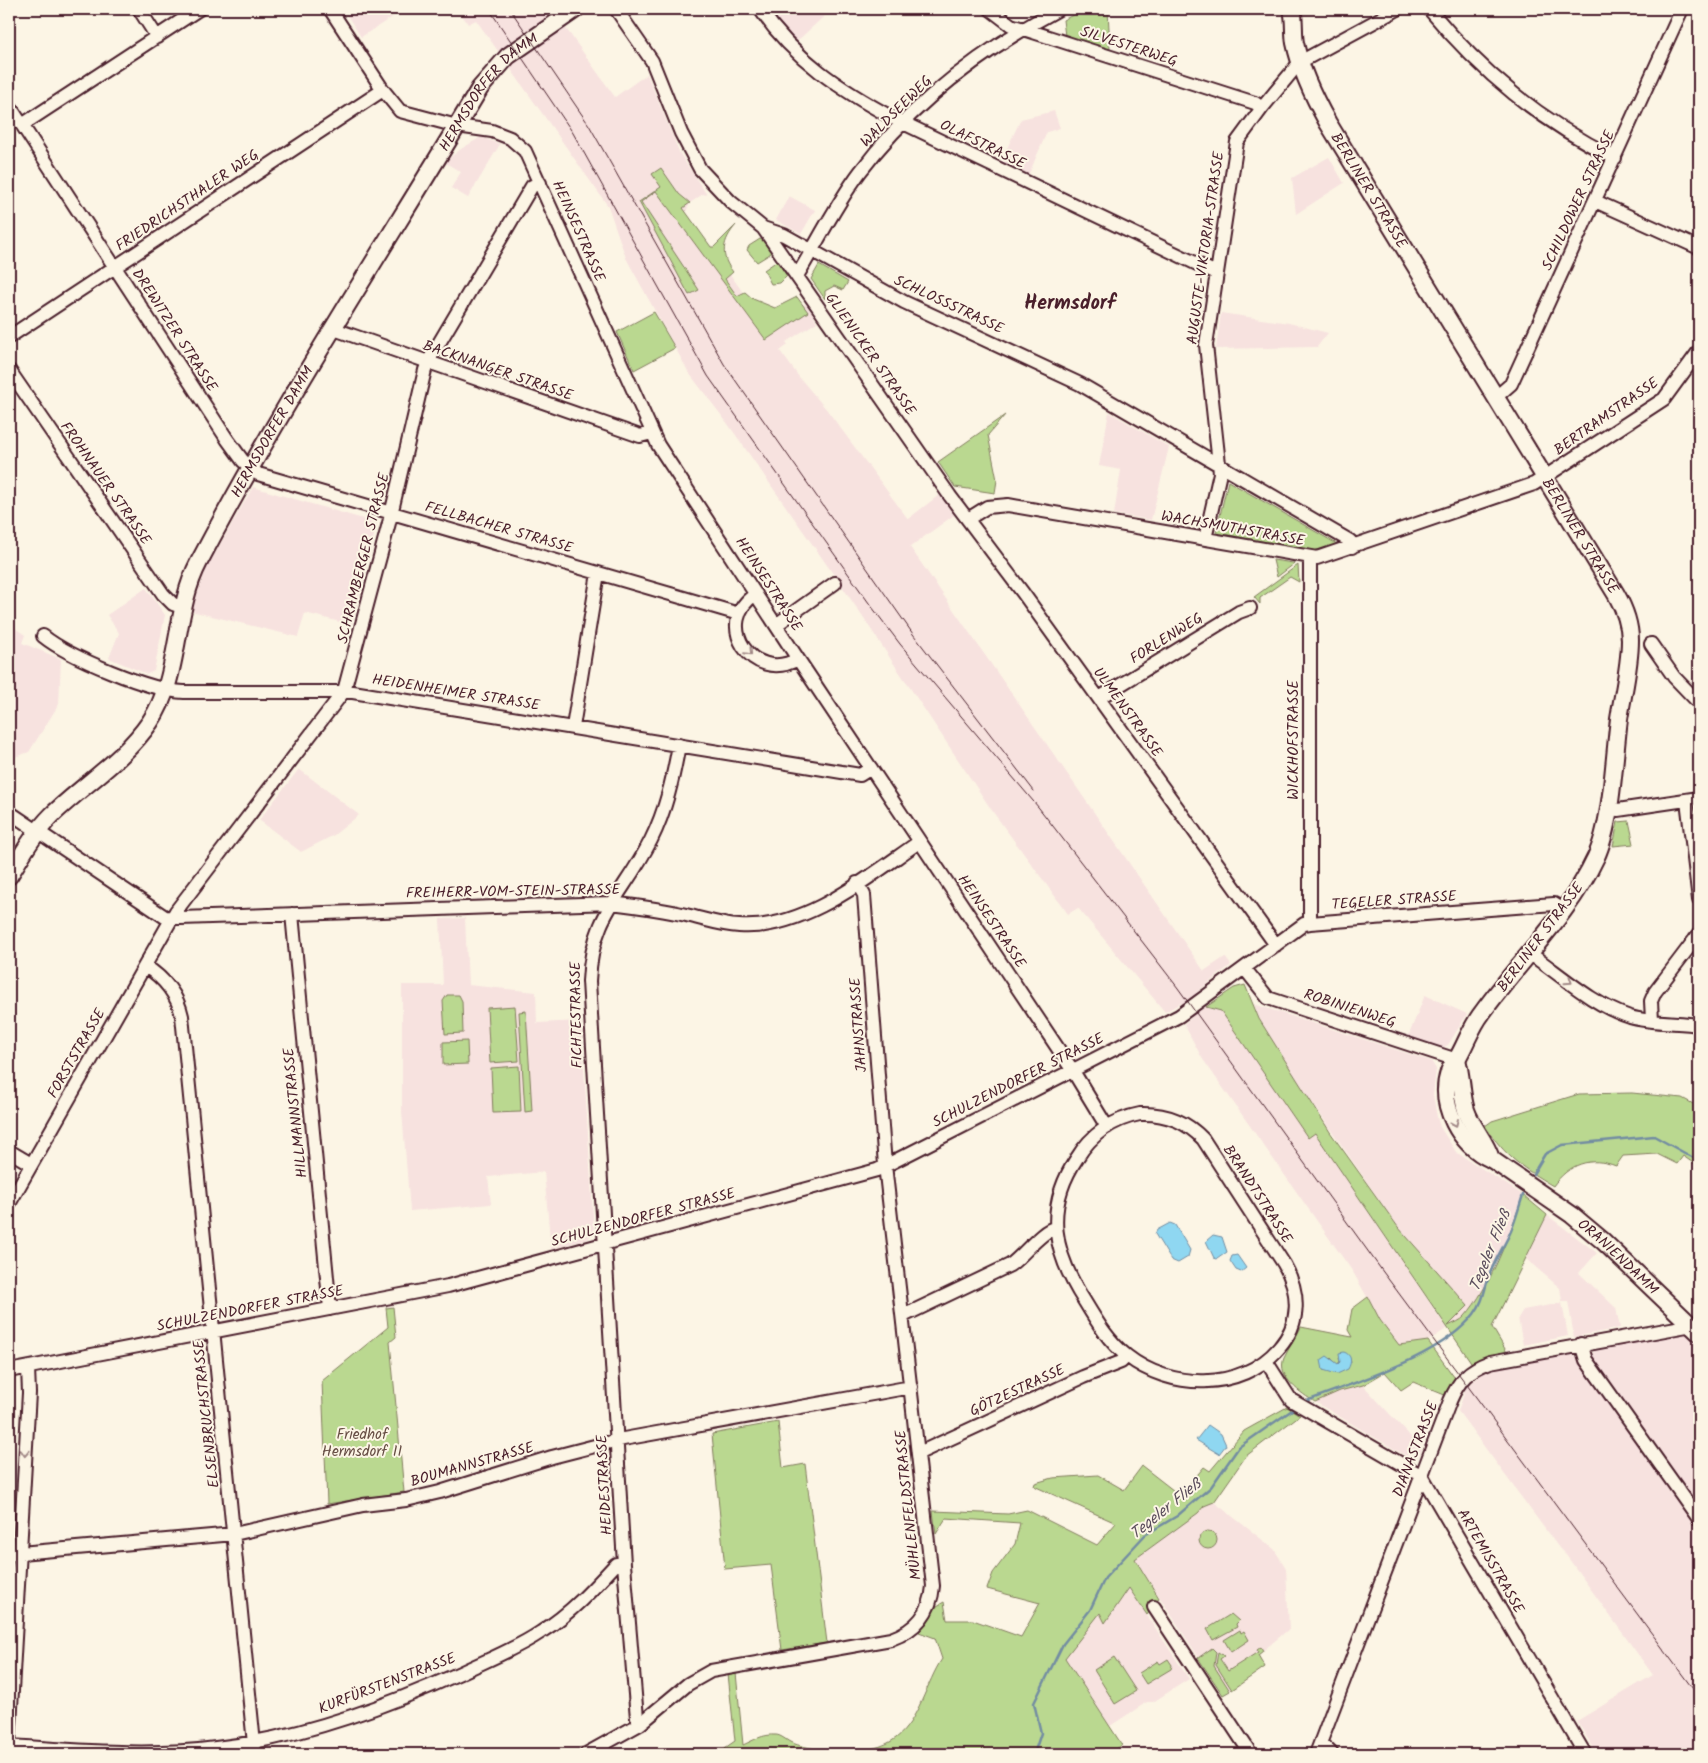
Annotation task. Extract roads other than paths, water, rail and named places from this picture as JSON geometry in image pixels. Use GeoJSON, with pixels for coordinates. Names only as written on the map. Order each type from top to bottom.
{"type":"FeatureCollection","features":[{"type":"Feature","properties":{"kind":"main road","name":"HERMSDORFER DAMM"},"geometry":{"type":"LineString","coordinates":[[9,876],[38,831],[56,811],[109,767],[136,740],[151,721],[165,690],[182,607],[198,564],[334,329],[480,88],[500,63],[576,9]]}},
{"type":"Feature","properties":{"kind":"main road","name":"BERLINER STRASSE"},"geometry":{"type":"LineString","coordinates":[[1286,9],[1288,23],[1293,31],[1300,62],[1312,94],[1328,124],[1620,602],[1629,626],[1629,656],[1608,809],[1597,856],[1563,910],[1471,1029],[1457,1060]]}},
{"type":"Feature","properties":{"kind":"main road","name":"BERLINER STRASSE"},"geometry":{"type":"LineString","coordinates":[[1292,9],[1295,21],[1293,31]]}},
{"type":"Feature","properties":{"kind":"main road","name":"ORANIENDAMM"},"geometry":{"type":"LineString","coordinates":[[1457,1060],[1466,1109],[1471,1123],[1488,1148],[1491,1159],[1572,1215],[1696,1327]]}},
{"type":"Feature","properties":{"kind":"street"},"geometry":{"type":"LineString","coordinates":[[139,9],[157,37]]}},
{"type":"Feature","properties":{"kind":"street"},"geometry":{"type":"LineString","coordinates":[[22,125],[200,9]]}},
{"type":"Feature","properties":{"kind":"street","name":"HEINSESTRASSE"},"geometry":{"type":"LineString","coordinates":[[330,9],[394,106],[403,112],[456,126],[492,131],[510,138],[524,151],[652,433],[798,659],[1073,1071]]}},
{"type":"Feature","properties":{"kind":"street","name":"SCHLOSSSTRASSE"},"geometry":{"type":"LineString","coordinates":[[616,9],[652,60],[681,133],[700,169],[731,202],[763,228],[775,230],[904,302],[1080,384],[1350,541],[1352,547]]}},
{"type":"Feature","properties":{"kind":"street","name":"OLAFSTRASSE"},"geometry":{"type":"LineString","coordinates":[[760,9],[782,37],[806,62],[849,94],[903,123],[1216,273]]}},
{"type":"Feature","properties":{"kind":"street","name":"SILVESTERWEG"},"geometry":{"type":"LineString","coordinates":[[990,9],[1011,25],[1256,104],[1262,108]]}},
{"type":"Feature","properties":{"kind":"street","name":"WALDSEEWEG"},"geometry":{"type":"LineString","coordinates":[[797,276],[861,171],[903,123],[961,72],[1023,29],[1059,9]]}},
{"type":"Feature","properties":{"kind":"street","name":"AUGUSTE-VIKTORIA-STRASSE"},"geometry":{"type":"LineString","coordinates":[[1205,539],[1220,473],[1206,348],[1237,142],[1300,62],[1398,9]]}},
{"type":"Feature","properties":{"kind":"street"},"geometry":{"type":"LineString","coordinates":[[1429,9],[1472,57],[1508,89],[1557,126],[1615,158]]}},
{"type":"Feature","properties":{"kind":"street","name":"SCHILDOWER STRASSE"},"geometry":{"type":"LineString","coordinates":[[1495,398],[1511,384],[1682,9]]}},
{"type":"Feature","properties":{"kind":"street","name":"FRIEDRICHSTHALER WEG"},"geometry":{"type":"LineString","coordinates":[[9,337],[383,90]]}},
{"type":"Feature","properties":{"kind":"street","name":"DREWITZER STRASSE"},"geometry":{"type":"LineString","coordinates":[[9,105],[226,439],[252,469]]}},
{"type":"Feature","properties":{"kind":"street","name":"SCHRAMBERGER STRASSE"},"geometry":{"type":"LineString","coordinates":[[172,918],[344,691],[428,363],[532,186],[540,183]]}},
{"type":"Feature","properties":{"kind":"street"},"geometry":{"type":"LineString","coordinates":[[1595,201],[1699,248]]}},
{"type":"Feature","properties":{"kind":"street","name":"GLIENICKER STRASSE"},"geometry":{"type":"LineString","coordinates":[[763,228],[952,499]]}},
{"type":"Feature","properties":{"kind":"street","name":"BACKNANGER STRASSE"},"geometry":{"type":"LineString","coordinates":[[334,329],[640,436],[652,433]]}},
{"type":"Feature","properties":{"kind":"street","name":"BERTRAMSTRASSE"},"geometry":{"type":"LineString","coordinates":[[1544,478],[1664,399],[1699,351]]}},
{"type":"Feature","properties":{"kind":"street","name":"FROHNAUER STRASSE"},"geometry":{"type":"LineString","coordinates":[[9,370],[163,594],[173,604],[182,607]]}},
{"type":"Feature","properties":{"kind":"street","name":"FELLBACHER STRASSE"},"geometry":{"type":"LineString","coordinates":[[252,469],[258,474],[739,614]]}},
{"type":"Feature","properties":{"kind":"street","name":"WACHSMUTHSTRASSE"},"geometry":{"type":"LineString","coordinates":[[968,519],[987,507],[1008,505],[1317,558],[1526,488],[1544,478]]}},
{"type":"Feature","properties":{"kind":"street","name":"ULMENSTRASSE"},"geometry":{"type":"LineString","coordinates":[[952,499],[1099,698],[1276,945]]}},
{"type":"Feature","properties":{"kind":"street","name":"WICKHOFSTRASSE"},"geometry":{"type":"LineString","coordinates":[[1310,558],[1310,923]]}},
{"type":"Feature","properties":{"kind":"street"},"geometry":{"type":"LineString","coordinates":[[574,727],[598,573]]}},
{"type":"Feature","properties":{"kind":"street"},"geometry":{"type":"LineString","coordinates":[[776,625],[835,583]]}},
{"type":"Feature","properties":{"kind":"street"},"geometry":{"type":"LineString","coordinates":[[756,594],[745,602],[739,614],[737,632],[750,655],[762,663],[777,666],[798,659]]}},
{"type":"Feature","properties":{"kind":"street","name":"FORLENWEG"},"geometry":{"type":"LineString","coordinates":[[1099,698],[1239,612],[1250,608]]}},
{"type":"Feature","properties":{"kind":"street","name":"HEIDENHEIMER STRASSE"},"geometry":{"type":"LineString","coordinates":[[43,636],[63,650],[165,690],[184,692],[344,691],[860,774],[871,768]]}},
{"type":"Feature","properties":{"kind":"street"},"geometry":{"type":"LineString","coordinates":[[1651,644],[1674,677],[1699,703]]}},
{"type":"Feature","properties":{"kind":"street","name":"FICHTESTRASSE"},"geometry":{"type":"LineString","coordinates":[[605,1244],[588,981],[595,937],[611,903],[641,859],[658,824],[672,782],[679,745]]}},
{"type":"Feature","properties":{"kind":"street"},"geometry":{"type":"LineString","coordinates":[[1608,809],[1618,810],[1693,799],[1699,900]]}},
{"type":"Feature","properties":{"kind":"street"},"geometry":{"type":"LineString","coordinates":[[9,812],[165,916],[172,918]]}},
{"type":"Feature","properties":{"kind":"street","name":"FREIHERR-VOM-STEIN-STRASSE"},"geometry":{"type":"LineString","coordinates":[[172,918],[611,903],[649,907],[739,926],[756,926],[788,920],[811,911],[919,842]]}},
{"type":"Feature","properties":{"kind":"street","name":"JAHNSTRASSE"},"geometry":{"type":"LineString","coordinates":[[857,883],[864,895],[885,1165]]}},
{"type":"Feature","properties":{"kind":"street","name":"TEGELER STRASSE"},"geometry":{"type":"LineString","coordinates":[[1243,970],[1276,945],[1310,923],[1554,904],[1563,910]]}},
{"type":"Feature","properties":{"kind":"street","name":"HILLMANNSTRASSE"},"geometry":{"type":"LineString","coordinates":[[292,914],[330,1309]]}},
{"type":"Feature","properties":{"kind":"street","name":"FORSTSTRASSE"},"geometry":{"type":"LineString","coordinates":[[9,1204],[172,918]]}},
{"type":"Feature","properties":{"kind":"street"},"geometry":{"type":"LineString","coordinates":[[1652,1020],[1651,1001],[1655,992],[1699,934]]}},
{"type":"Feature","properties":{"kind":"street"},"geometry":{"type":"LineString","coordinates":[[1529,953],[1609,1008],[1632,1017],[1699,1024]]}},
{"type":"Feature","properties":{"kind":"street","name":"ELSENBRUCHSTRASSE"},"geometry":{"type":"LineString","coordinates":[[145,966],[166,982],[176,998],[182,1016],[254,1748]]}},
{"type":"Feature","properties":{"kind":"street","name":"SCHULZENDORFER STRASSE"},"geometry":{"type":"LineString","coordinates":[[9,1371],[448,1286],[877,1170],[1178,1016],[1243,970]]}},
{"type":"Feature","properties":{"kind":"street","name":"ROBINIENWEG"},"geometry":{"type":"LineString","coordinates":[[1243,970],[1268,998],[1457,1060]]}},
{"type":"Feature","properties":{"kind":"street"},"geometry":{"type":"LineString","coordinates":[[1073,1071],[1107,1127]]}},
{"type":"Feature","properties":{"kind":"street","name":"BRANDTSTRASSE"},"geometry":{"type":"LineString","coordinates":[[1159,1114],[1187,1125],[1196,1132],[1209,1148],[1284,1264],[1294,1283],[1296,1302],[1291,1331],[1280,1348],[1266,1361],[1237,1376],[1203,1382],[1167,1376],[1128,1356],[1107,1336],[1076,1288],[1062,1259],[1056,1228],[1058,1199],[1065,1179],[1079,1154],[1107,1127],[1132,1116],[1159,1114]]}},
{"type":"Feature","properties":{"kind":"street"},"geometry":{"type":"LineString","coordinates":[[9,1151],[31,1164]]}},
{"type":"Feature","properties":{"kind":"street","name":"MÜHLENFELDSTRASSE"},"geometry":{"type":"LineString","coordinates":[[586,1754],[640,1724],[688,1684],[711,1671],[886,1641],[914,1627],[928,1609],[933,1586],[885,1165]]}},
{"type":"Feature","properties":{"kind":"street"},"geometry":{"type":"LineString","coordinates":[[903,1316],[1004,1268],[1023,1256],[1049,1229],[1056,1228]]}},
{"type":"Feature","properties":{"kind":"street","name":"HEIDESTRASSE"},"geometry":{"type":"LineString","coordinates":[[605,1244],[624,1564],[637,1718],[640,1724]]}},
{"type":"Feature","properties":{"kind":"street","name":"DIANASTRASSE"},"geometry":{"type":"LineString","coordinates":[[1318,1750],[1450,1401],[1462,1377],[1474,1368],[1490,1362],[1581,1344],[1696,1327]]}},
{"type":"Feature","properties":{"kind":"street"},"geometry":{"type":"LineString","coordinates":[[1581,1344],[1586,1360],[1699,1519]]}},
{"type":"Feature","properties":{"kind":"street","name":"GÖTZESTRASSE"},"geometry":{"type":"LineString","coordinates":[[919,1453],[1084,1377],[1121,1362],[1128,1356]]}},
{"type":"Feature","properties":{"kind":"street","name":"ARTEMISSTRASSE"},"geometry":{"type":"LineString","coordinates":[[1266,1361],[1292,1400],[1422,1476],[1585,1754]]}},
{"type":"Feature","properties":{"kind":"street"},"geometry":{"type":"LineString","coordinates":[[9,1745],[14,1553],[28,1368]]}},
{"type":"Feature","properties":{"kind":"street","name":"BOUMANNSTRASSE"},"geometry":{"type":"LineString","coordinates":[[14,1553],[234,1534],[363,1505],[406,1500],[440,1492],[568,1452],[618,1440],[911,1387]]}},
{"type":"Feature","properties":{"kind":"street","name":"KURFÜRSTENSTRASSE"},"geometry":{"type":"LineString","coordinates":[[9,1745],[136,1753],[217,1748],[254,1748],[362,1712],[432,1685],[500,1655],[541,1633],[569,1612],[616,1564],[624,1564]]}},
{"type":"Feature","properties":{"kind":"street"},"geometry":{"type":"LineString","coordinates":[[1154,1608],[1251,1754]]}},
{"type":"Feature","properties":{"kind":"street"},"geometry":{"type":"LineString","coordinates":[[1318,1750],[1326,1748],[1332,1754]]}},
{"type":"Feature","properties":{"kind":"water"},"geometry":{"type":"Polygon","coordinates":[[[1170,1223],[1175,1225],[1190,1250],[1188,1257],[1178,1263],[1171,1260],[1155,1234],[1157,1230],[1170,1223]]]}},
{"type":"Feature","properties":{"kind":"water"},"geometry":{"type":"Polygon","coordinates":[[[1213,1235],[1222,1237],[1227,1252],[1217,1259],[1214,1258],[1206,1241],[1213,1235]]]}},
{"type":"Feature","properties":{"kind":"water"},"geometry":{"type":"Polygon","coordinates":[[[1237,1255],[1246,1268],[1241,1272],[1236,1270],[1230,1261],[1232,1256],[1237,1255]]]}},
{"type":"Feature","properties":{"kind":"water"},"geometry":{"type":"Polygon","coordinates":[[[1344,1352],[1349,1355],[1350,1359],[1348,1369],[1337,1374],[1323,1370],[1321,1360],[1327,1356],[1338,1364],[1340,1362],[1339,1353],[1344,1352]]]}},
{"type":"Feature","properties":{"kind":"water"},"geometry":{"type":"Polygon","coordinates":[[[1208,1425],[1221,1434],[1226,1445],[1219,1454],[1196,1440],[1208,1425]]]}},
{"type":"Feature","properties":{"kind":"waterway","name":"Tegeler Fließ"},"geometry":{"type":"LineString","coordinates":[[1533,1174],[1545,1154],[1562,1145],[1654,1136],[1699,1161]]}},
{"type":"Feature","properties":{"kind":"waterway","name":"Tegeler Fließ"},"geometry":{"type":"LineString","coordinates":[[1304,1402],[1395,1367],[1440,1344],[1459,1330],[1474,1314],[1483,1297],[1493,1267],[1513,1226],[1523,1195]]}},
{"type":"Feature","properties":{"kind":"waterway","name":"Tegeler Fließ"},"geometry":{"type":"LineString","coordinates":[[1034,1754],[1041,1733],[1034,1703],[1063,1644],[1090,1610],[1105,1578],[1145,1535],[1177,1516],[1211,1487],[1239,1447],[1295,1408]]}},
{"type":"Feature","properties":{"kind":"tram line"},"geometry":{"type":"LineString","coordinates":[[489,9],[573,133],[708,376],[869,603],[900,644],[1039,808],[1178,988],[1383,1272],[1699,1697]]}},
{"type":"Feature","properties":{"kind":"tram line"},"geometry":{"type":"LineString","coordinates":[[510,9],[589,125],[724,364],[913,634],[1034,791]]}},
{"type":"Feature","properties":{"kind":"district","name":"Hermsdorf"},"geometry":{"type":"Point","coordinates":[1070,302]}},
{"type":"Feature","properties":{"kind":"park label","name":"Friedhof Hermsdorf II"},"geometry":{"type":"Point","coordinates":[362,1442]}}]}
